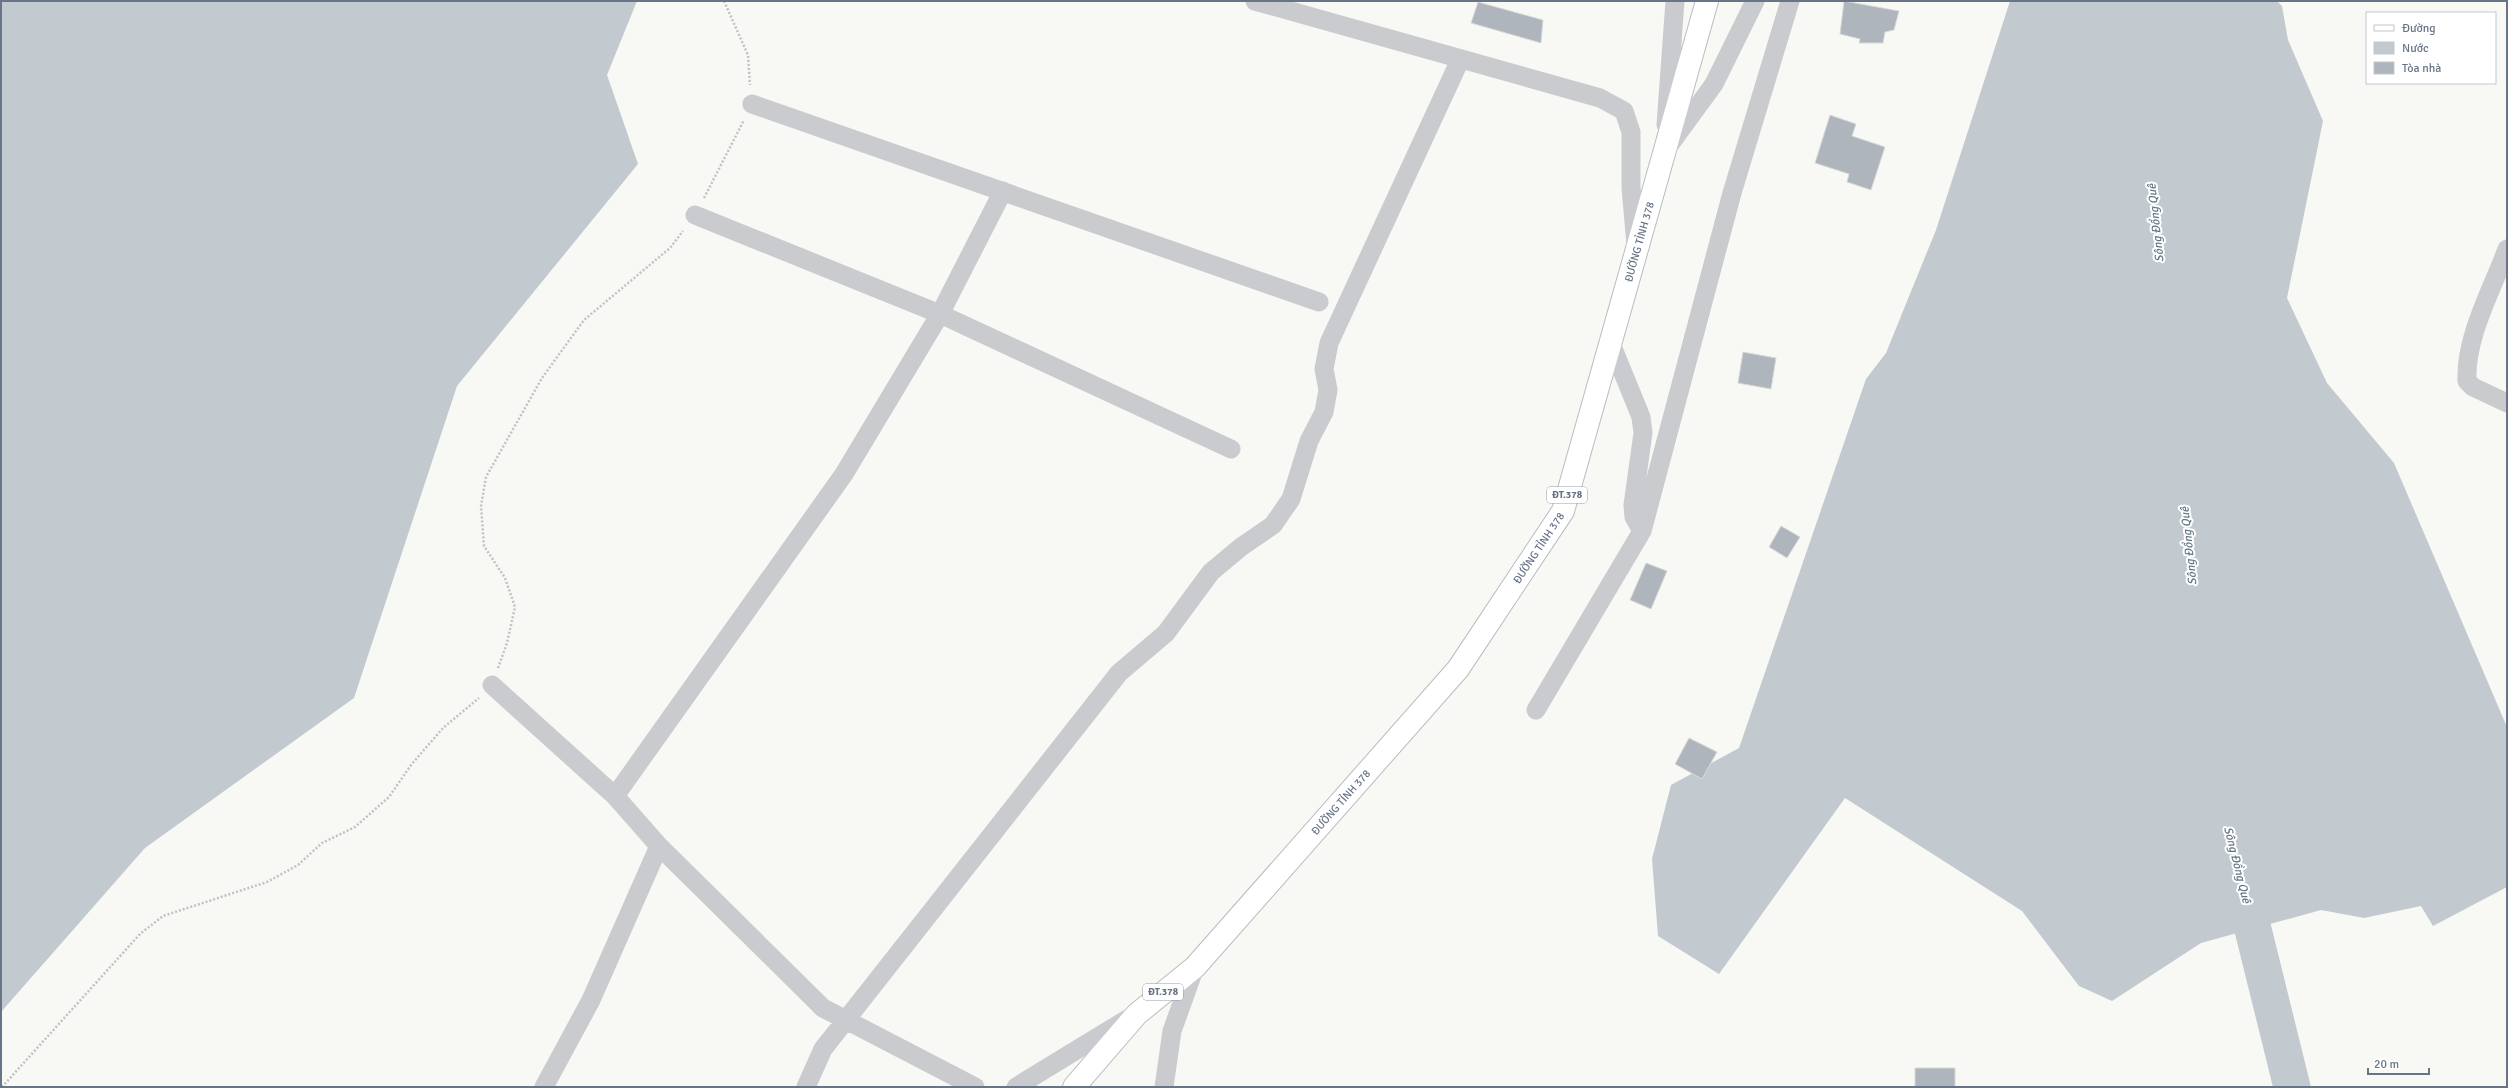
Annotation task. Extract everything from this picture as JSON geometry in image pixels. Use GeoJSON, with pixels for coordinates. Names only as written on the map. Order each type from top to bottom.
{"type":"FeatureCollection","features":[{"type":"Feature","properties":{"kind":"main road","name":"ĐƯỜNG TỈNH 378"},"geometry":{"type":"LineString","coordinates":[[1195,967],[1458,669],[1563,511],[1707,1]]}},
{"type":"Feature","properties":{"kind":"main road","name":"ĐT.378"},"geometry":{"type":"LineString","coordinates":[[1074,1087],[1136,1014],[1195,967]]}},
{"type":"Feature","properties":{"kind":"street"},"geometry":{"type":"LineString","coordinates":[[1255,1],[1460,60],[1600,98],[1624,111],[1631,132],[1631,188],[1636,250]]}},
{"type":"Feature","properties":{"kind":"street"},"geometry":{"type":"LineString","coordinates":[[1664,152],[1675,1]]}},
{"type":"Feature","properties":{"kind":"street"},"geometry":{"type":"LineString","coordinates":[[1664,152],[1714,84],[1755,1]]}},
{"type":"Feature","properties":{"kind":"street"},"geometry":{"type":"LineString","coordinates":[[1536,710],[1642,532],[1732,192],[1790,1]]}},
{"type":"Feature","properties":{"kind":"street"},"geometry":{"type":"LineString","coordinates":[[806,1087],[822,1049],[1119,673],[1166,633],[1211,572],[1240,547],[1273,525],[1291,499],[1308,442],[1324,412],[1328,390],[1324,369],[1329,343],[1460,60]]}},
{"type":"Feature","properties":{"kind":"street"},"geometry":{"type":"LineString","coordinates":[[752,104],[1319,302]]}},
{"type":"Feature","properties":{"kind":"street"},"geometry":{"type":"LineString","coordinates":[[615,796],[844,474],[940,314],[1003,191]]}},
{"type":"Feature","properties":{"kind":"street"},"geometry":{"type":"LineString","coordinates":[[694,215],[940,314],[1231,449]]}},
{"type":"Feature","properties":{"kind":"street"},"geometry":{"type":"LineString","coordinates":[[2507,249],[2474,334],[2467,370],[2467,381],[2473,388],[2507,403]]}},
{"type":"Feature","properties":{"kind":"street"},"geometry":{"type":"LineString","coordinates":[[1610,341],[1641,417],[1643,433],[1633,505],[1634,517],[1642,532]]}},
{"type":"Feature","properties":{"kind":"street"},"geometry":{"type":"LineString","coordinates":[[492,685],[615,796],[659,846],[823,1008],[975,1087]]}},
{"type":"Feature","properties":{"kind":"street"},"geometry":{"type":"LineString","coordinates":[[544,1087],[591,1000],[659,846]]}},
{"type":"Feature","properties":{"kind":"street"},"geometry":{"type":"LineString","coordinates":[[1164,1087],[1172,1031],[1195,967]]}},
{"type":"Feature","properties":{"kind":"street"},"geometry":{"type":"LineString","coordinates":[[1016,1087],[1136,1014]]}},
{"type":"Feature","properties":{"kind":"path"},"geometry":{"type":"LineString","coordinates":[[2,1087],[140,934],[163,916],[267,882],[298,865],[322,843],[355,827],[390,797],[412,766],[443,728],[473,704],[492,685],[507,643],[515,606],[505,578],[484,546],[481,506],[486,478],[542,378],[584,320],[670,248],[694,215],[752,104],[748,55],[724,1]]}},
{"type":"Feature","properties":{"kind":"water"},"geometry":{"type":"Polygon","coordinates":[[[1,1],[637,1],[607,75],[638,164],[457,386],[354,698],[145,848],[1,1012],[1,1]]]}},
{"type":"Feature","properties":{"kind":"water"},"geometry":{"type":"Polygon","coordinates":[[[2010,1],[2277,1],[2282,6],[2288,40],[2323,121],[2287,298],[2327,383],[2394,463],[2507,727],[2507,887],[2433,926],[2421,906],[2364,918],[2321,910],[2201,943],[2112,1001],[2079,986],[2022,911],[1845,798],[1719,974],[1658,936],[1652,859],[1671,785],[1739,748],[1866,379],[1886,353],[1936,230],[2010,1]]]}},
{"type":"Feature","properties":{"kind":"building"},"geometry":{"type":"Polygon","coordinates":[[[1844,1],[1899,11],[1894,30],[1885,32],[1883,43],[1859,43],[1860,39],[1840,34],[1844,1]]]}},
{"type":"Feature","properties":{"kind":"building"},"geometry":{"type":"Polygon","coordinates":[[[1478,2],[1543,20],[1541,43],[1471,23],[1478,2]]]}},
{"type":"Feature","properties":{"kind":"building"},"geometry":{"type":"Polygon","coordinates":[[[1830,115],[1856,124],[1852,136],[1885,147],[1871,190],[1847,182],[1849,174],[1815,163],[1830,115]]]}},
{"type":"Feature","properties":{"kind":"building"},"geometry":{"type":"Polygon","coordinates":[[[1743,352],[1776,358],[1771,389],[1738,383],[1743,352]]]}},
{"type":"Feature","properties":{"kind":"building"},"geometry":{"type":"Polygon","coordinates":[[[1781,526],[1800,537],[1787,558],[1769,547],[1781,526]]]}},
{"type":"Feature","properties":{"kind":"building"},"geometry":{"type":"Polygon","coordinates":[[[1646,563],[1667,571],[1651,609],[1630,600],[1646,563]]]}},
{"type":"Feature","properties":{"kind":"building"},"geometry":{"type":"Polygon","coordinates":[[[1689,738],[1717,752],[1702,779],[1675,764],[1689,738]]]}},
{"type":"Feature","properties":{"kind":"building"},"geometry":{"type":"Polygon","coordinates":[[[1915,1068],[1955,1068],[1955,1087],[1915,1087],[1915,1068]]]}},
{"type":"Feature","properties":{"kind":"waterway","name":"Sông Đồng Quê"},"geometry":{"type":"LineString","coordinates":[[2241,881],[2292,1087]]}}]}
